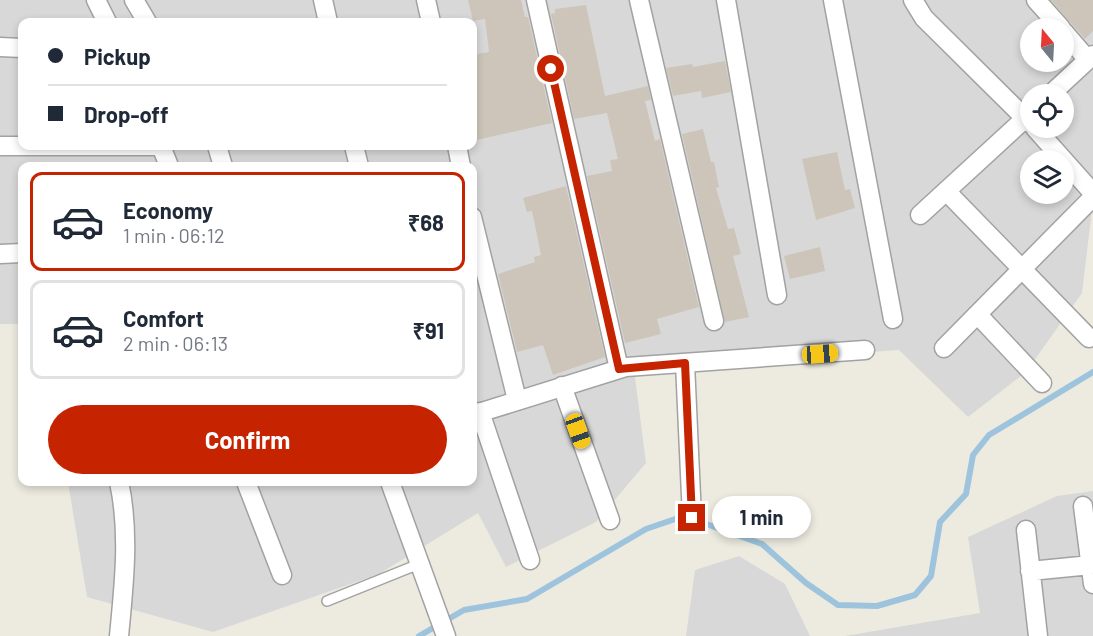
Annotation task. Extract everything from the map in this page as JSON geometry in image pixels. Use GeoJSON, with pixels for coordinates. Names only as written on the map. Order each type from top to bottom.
{"type":"FeatureCollection","features":[{"type":"Feature","properties":{"kind":"street"},"geometry":{"type":"LineString","coordinates":[[96,0],[105,18]]}},
{"type":"Feature","properties":{"kind":"street"},"geometry":{"type":"LineString","coordinates":[[134,0],[145,18]]}},
{"type":"Feature","properties":{"kind":"street"},"geometry":{"type":"LineString","coordinates":[[323,0],[327,18]]}},
{"type":"Feature","properties":{"kind":"street"},"geometry":{"type":"LineString","coordinates":[[426,0],[430,18]]}},
{"type":"Feature","properties":{"kind":"street"},"geometry":{"type":"LineString","coordinates":[[536,0],[619,369]]}},
{"type":"Feature","properties":{"kind":"street"},"geometry":{"type":"LineString","coordinates":[[639,0],[714,321]]}},
{"type":"Feature","properties":{"kind":"street"},"geometry":{"type":"LineString","coordinates":[[726,0],[777,295]]}},
{"type":"Feature","properties":{"kind":"street"},"geometry":{"type":"LineString","coordinates":[[833,0],[893,319]]}},
{"type":"Feature","properties":{"kind":"street"},"geometry":{"type":"LineString","coordinates":[[913,0],[924,18],[1020,110]]}},
{"type":"Feature","properties":{"kind":"street"},"geometry":{"type":"LineString","coordinates":[[1036,0],[1052,18]]}},
{"type":"Feature","properties":{"kind":"street"},"geometry":{"type":"LineString","coordinates":[[1062,84],[1090,58],[1074,42]]}},
{"type":"Feature","properties":{"kind":"street"},"geometry":{"type":"LineString","coordinates":[[0,47],[18,48]]}},
{"type":"Feature","properties":{"kind":"street"},"geometry":{"type":"LineString","coordinates":[[920,215],[1020,128]]}},
{"type":"Feature","properties":{"kind":"street"},"geometry":{"type":"LineString","coordinates":[[1046,138],[1093,193]]}},
{"type":"Feature","properties":{"kind":"street"},"geometry":{"type":"LineString","coordinates":[[0,146],[18,146]]}},
{"type":"Feature","properties":{"kind":"street"},"geometry":{"type":"LineString","coordinates":[[946,191],[1089,338]]}},
{"type":"Feature","properties":{"kind":"street"},"geometry":{"type":"LineString","coordinates":[[944,348],[1093,198]]}},
{"type":"Feature","properties":{"kind":"street"},"geometry":{"type":"LineString","coordinates":[[477,237],[517,400]]}},
{"type":"Feature","properties":{"kind":"street"},"geometry":{"type":"LineString","coordinates":[[0,254],[18,253]]}},
{"type":"Feature","properties":{"kind":"street"},"geometry":{"type":"LineString","coordinates":[[978,315],[1042,383]]}},
{"type":"Feature","properties":{"kind":"street"},"geometry":{"type":"LineString","coordinates":[[477,414],[619,369],[865,350]]}},
{"type":"Feature","properties":{"kind":"street"},"geometry":{"type":"LineString","coordinates":[[685,363],[692,518]]}},
{"type":"Feature","properties":{"kind":"street"},"geometry":{"type":"LineString","coordinates":[[562,386],[610,520]]}},
{"type":"Feature","properties":{"kind":"street"},"geometry":{"type":"LineString","coordinates":[[477,417],[530,560]]}},
{"type":"Feature","properties":{"kind":"street"},"geometry":{"type":"LineString","coordinates":[[119,636],[124,584],[125,511],[120,486]]}},
{"type":"Feature","properties":{"kind":"street"},"geometry":{"type":"LineString","coordinates":[[248,486],[282,575]]}},
{"type":"Feature","properties":{"kind":"street"},"geometry":{"type":"LineString","coordinates":[[391,486],[446,636]]}},
{"type":"Feature","properties":{"kind":"street"},"geometry":{"type":"LineString","coordinates":[[1083,506],[1093,584]]}},
{"type":"Feature","properties":{"kind":"street"},"geometry":{"type":"LineString","coordinates":[[1026,530],[1035,635]]}},
{"type":"Feature","properties":{"kind":"street"},"geometry":{"type":"LineString","coordinates":[[1030,571],[1091,565]]}},
{"type":"Feature","properties":{"kind":"lane"},"geometry":{"type":"LineString","coordinates":[[327,601],[419,564]]}},
{"type":"Feature","properties":{"kind":"shaded area"},"geometry":{"type":"Polygon","coordinates":[[[0,0],[1093,0],[1093,202],[1082,293],[1026,372],[968,417],[899,350],[634,369],[646,463],[596,522],[506,567],[478,513],[379,574],[213,632],[87,597],[69,486],[477,486],[477,162],[18,162],[18,324],[0,324],[0,0]]]}},
{"type":"Feature","properties":{"kind":"shaded area"},"geometry":{"type":"Polygon","coordinates":[[[1093,491],[1093,636],[845,636],[980,613],[968,537],[1057,496],[1093,491]]]}},
{"type":"Feature","properties":{"kind":"shaded area"},"geometry":{"type":"Polygon","coordinates":[[[739,556],[785,584],[810,636],[686,636],[695,570],[739,556]]]}},
{"type":"Feature","properties":{"kind":"building"},"geometry":{"type":"Polygon","coordinates":[[[468,0],[521,0],[525,17],[528,17],[552,123],[477,140],[477,54],[489,52],[485,19],[477,20],[477,18],[472,18],[468,0]]]}},
{"type":"Feature","properties":{"kind":"building"},"geometry":{"type":"Polygon","coordinates":[[[1051,0],[1093,0],[1093,31],[1085,39],[1074,26],[1074,18],[1067,18],[1051,0]]]}},
{"type":"Feature","properties":{"kind":"building"},"geometry":{"type":"Polygon","coordinates":[[[586,5],[605,96],[648,86],[651,100],[645,101],[655,141],[660,139],[699,307],[657,319],[661,334],[625,343],[587,176],[612,171],[610,160],[618,159],[607,113],[574,119],[551,14],[555,13],[555,9],[586,5]]]}},
{"type":"Feature","properties":{"kind":"building"},"geometry":{"type":"Polygon","coordinates":[[[725,61],[731,92],[702,98],[701,91],[673,96],[666,68],[692,64],[693,67],[725,61]]]}},
{"type":"Feature","properties":{"kind":"building"},"geometry":{"type":"Polygon","coordinates":[[[703,129],[711,162],[714,162],[719,187],[716,188],[728,229],[734,228],[741,254],[733,256],[749,317],[725,322],[682,134],[703,129]]]}},
{"type":"Feature","properties":{"kind":"building"},"geometry":{"type":"Polygon","coordinates":[[[837,152],[845,190],[850,189],[855,208],[816,220],[802,159],[837,152]]]}},
{"type":"Feature","properties":{"kind":"building"},"geometry":{"type":"Polygon","coordinates":[[[566,186],[605,357],[553,375],[543,345],[517,352],[498,274],[535,262],[534,257],[541,255],[532,211],[527,212],[523,198],[566,186]]]}},
{"type":"Feature","properties":{"kind":"building"},"geometry":{"type":"Polygon","coordinates":[[[820,247],[825,271],[790,279],[784,256],[820,247]]]}},
{"type":"Feature","properties":{"kind":"waterway"},"geometry":{"type":"LineString","coordinates":[[419,636],[464,610],[527,599],[646,529],[684,516],[762,544],[806,583],[838,605],[877,606],[915,595],[931,576],[940,522],[966,494],[973,455],[989,435],[1093,372]]}},
{"type":"Feature","properties":{"kind":"route"},"geometry":{"type":"LineString","coordinates":[[551,69],[619,369],[685,363],[692,518]]}}]}
